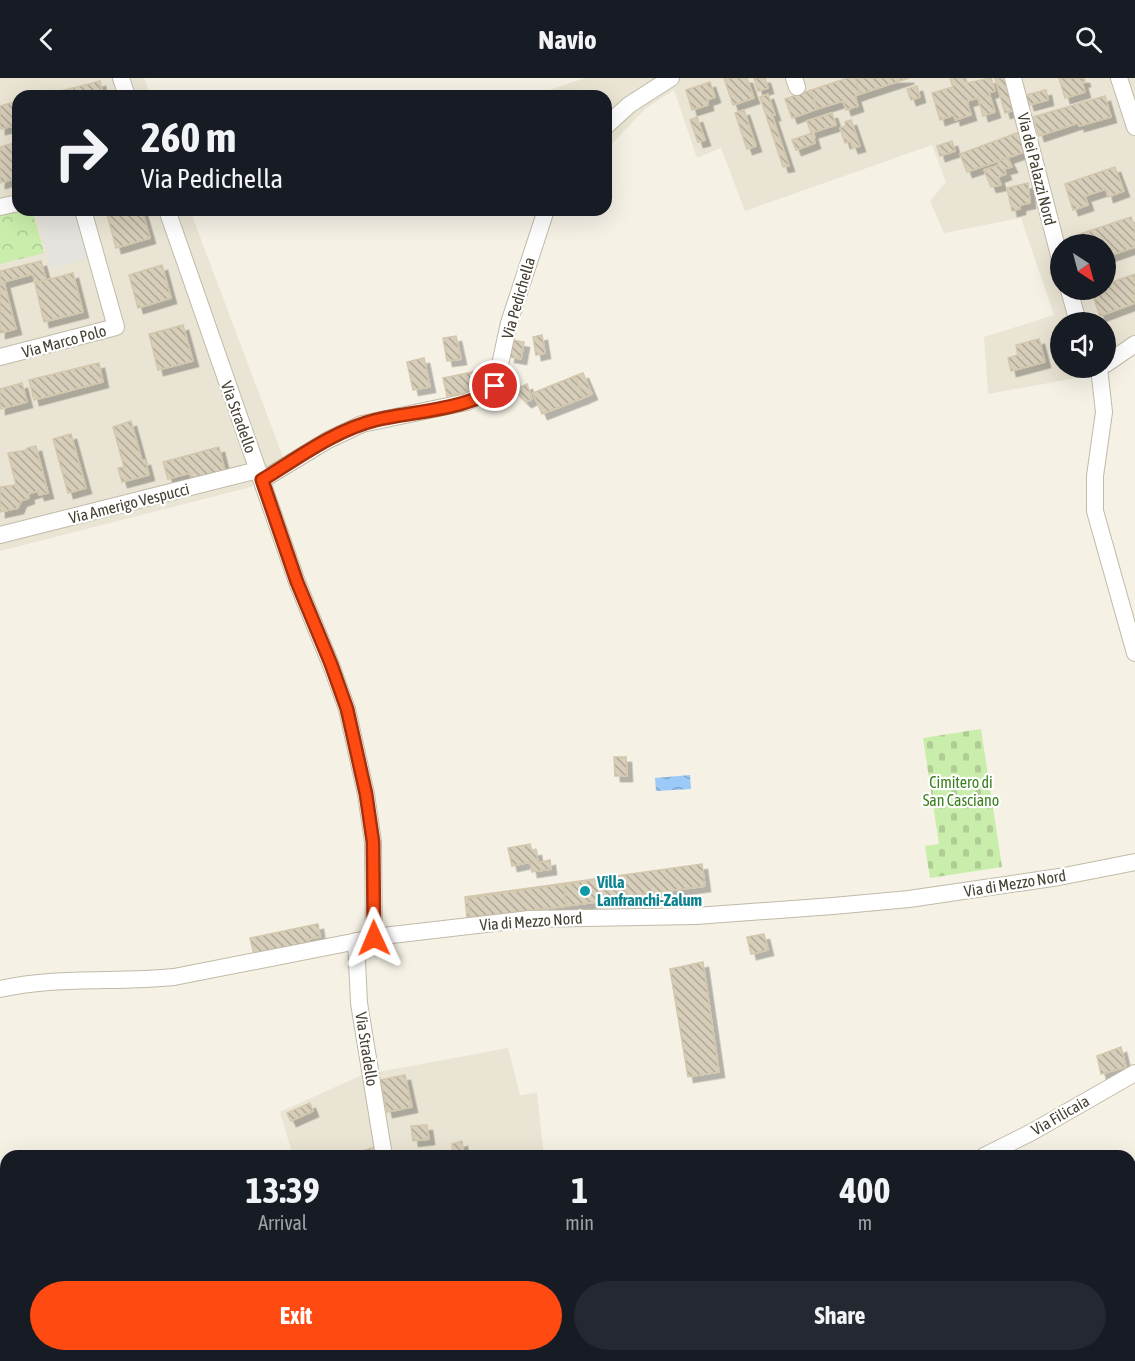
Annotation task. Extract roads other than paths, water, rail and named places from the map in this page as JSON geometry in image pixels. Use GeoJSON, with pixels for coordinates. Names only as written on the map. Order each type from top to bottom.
{"type":"FeatureCollection","features":[{"type":"Feature","properties":{"kind":"street"},"geometry":{"type":"LineString","coordinates":[[612,121],[629,105],[671,78]]}},
{"type":"Feature","properties":{"kind":"street","name":"Via dei Palazzi Nord"},"geometry":{"type":"LineString","coordinates":[[1013,78],[1053,234]]}},
{"type":"Feature","properties":{"kind":"street"},"geometry":{"type":"LineString","coordinates":[[1119,78],[1135,127]]}},
{"type":"Feature","properties":{"kind":"street","name":"Via Marco Polo"},"geometry":{"type":"LineString","coordinates":[[0,357],[116,327],[85,216]]}},
{"type":"Feature","properties":{"kind":"street","name":"Via Stradello"},"geometry":{"type":"LineString","coordinates":[[169,216],[297,582],[347,709],[366,794],[373,842],[374,938]]}},
{"type":"Feature","properties":{"kind":"street","name":"Via Pedichella"},"geometry":{"type":"LineString","coordinates":[[260,475],[362,424],[467,402],[490,391],[495,386],[509,323],[544,216]]}},
{"type":"Feature","properties":{"kind":"street"},"geometry":{"type":"LineString","coordinates":[[1116,357],[1135,344]]}},
{"type":"Feature","properties":{"kind":"street"},"geometry":{"type":"LineString","coordinates":[[1101,378],[1104,412],[1095,476],[1095,511],[1135,653]]}},
{"type":"Feature","properties":{"kind":"street","name":"Via Amerigo Vespucci"},"geometry":{"type":"LineString","coordinates":[[0,535],[260,475]]}},
{"type":"Feature","properties":{"kind":"street","name":"Via di Mezzo Nord"},"geometry":{"type":"LineString","coordinates":[[0,988],[55,982],[174,977],[374,938],[529,919],[725,915],[909,899],[1059,878],[1135,862]]}},
{"type":"Feature","properties":{"kind":"street","name":"Via Stradello"},"geometry":{"type":"LineString","coordinates":[[356,942],[359,1003],[383,1150]]}},
{"type":"Feature","properties":{"kind":"street","name":"Via Filicaia"},"geometry":{"type":"LineString","coordinates":[[995,1150],[1135,1073]]}},
{"type":"Feature","properties":{"kind":"water"},"geometry":{"type":"Polygon","coordinates":[[[690,775],[691,789],[656,791],[655,778],[690,775]]]}},
{"type":"Feature","properties":{"kind":"place","name":"Villa Lanfranchi-Zalum"},"geometry":{"type":"Point","coordinates":[585,891]}},
{"type":"Feature","properties":{"kind":"park label","name":"Cimitero di San Casciano"},"geometry":{"type":"Point","coordinates":[961,791]}}]}
